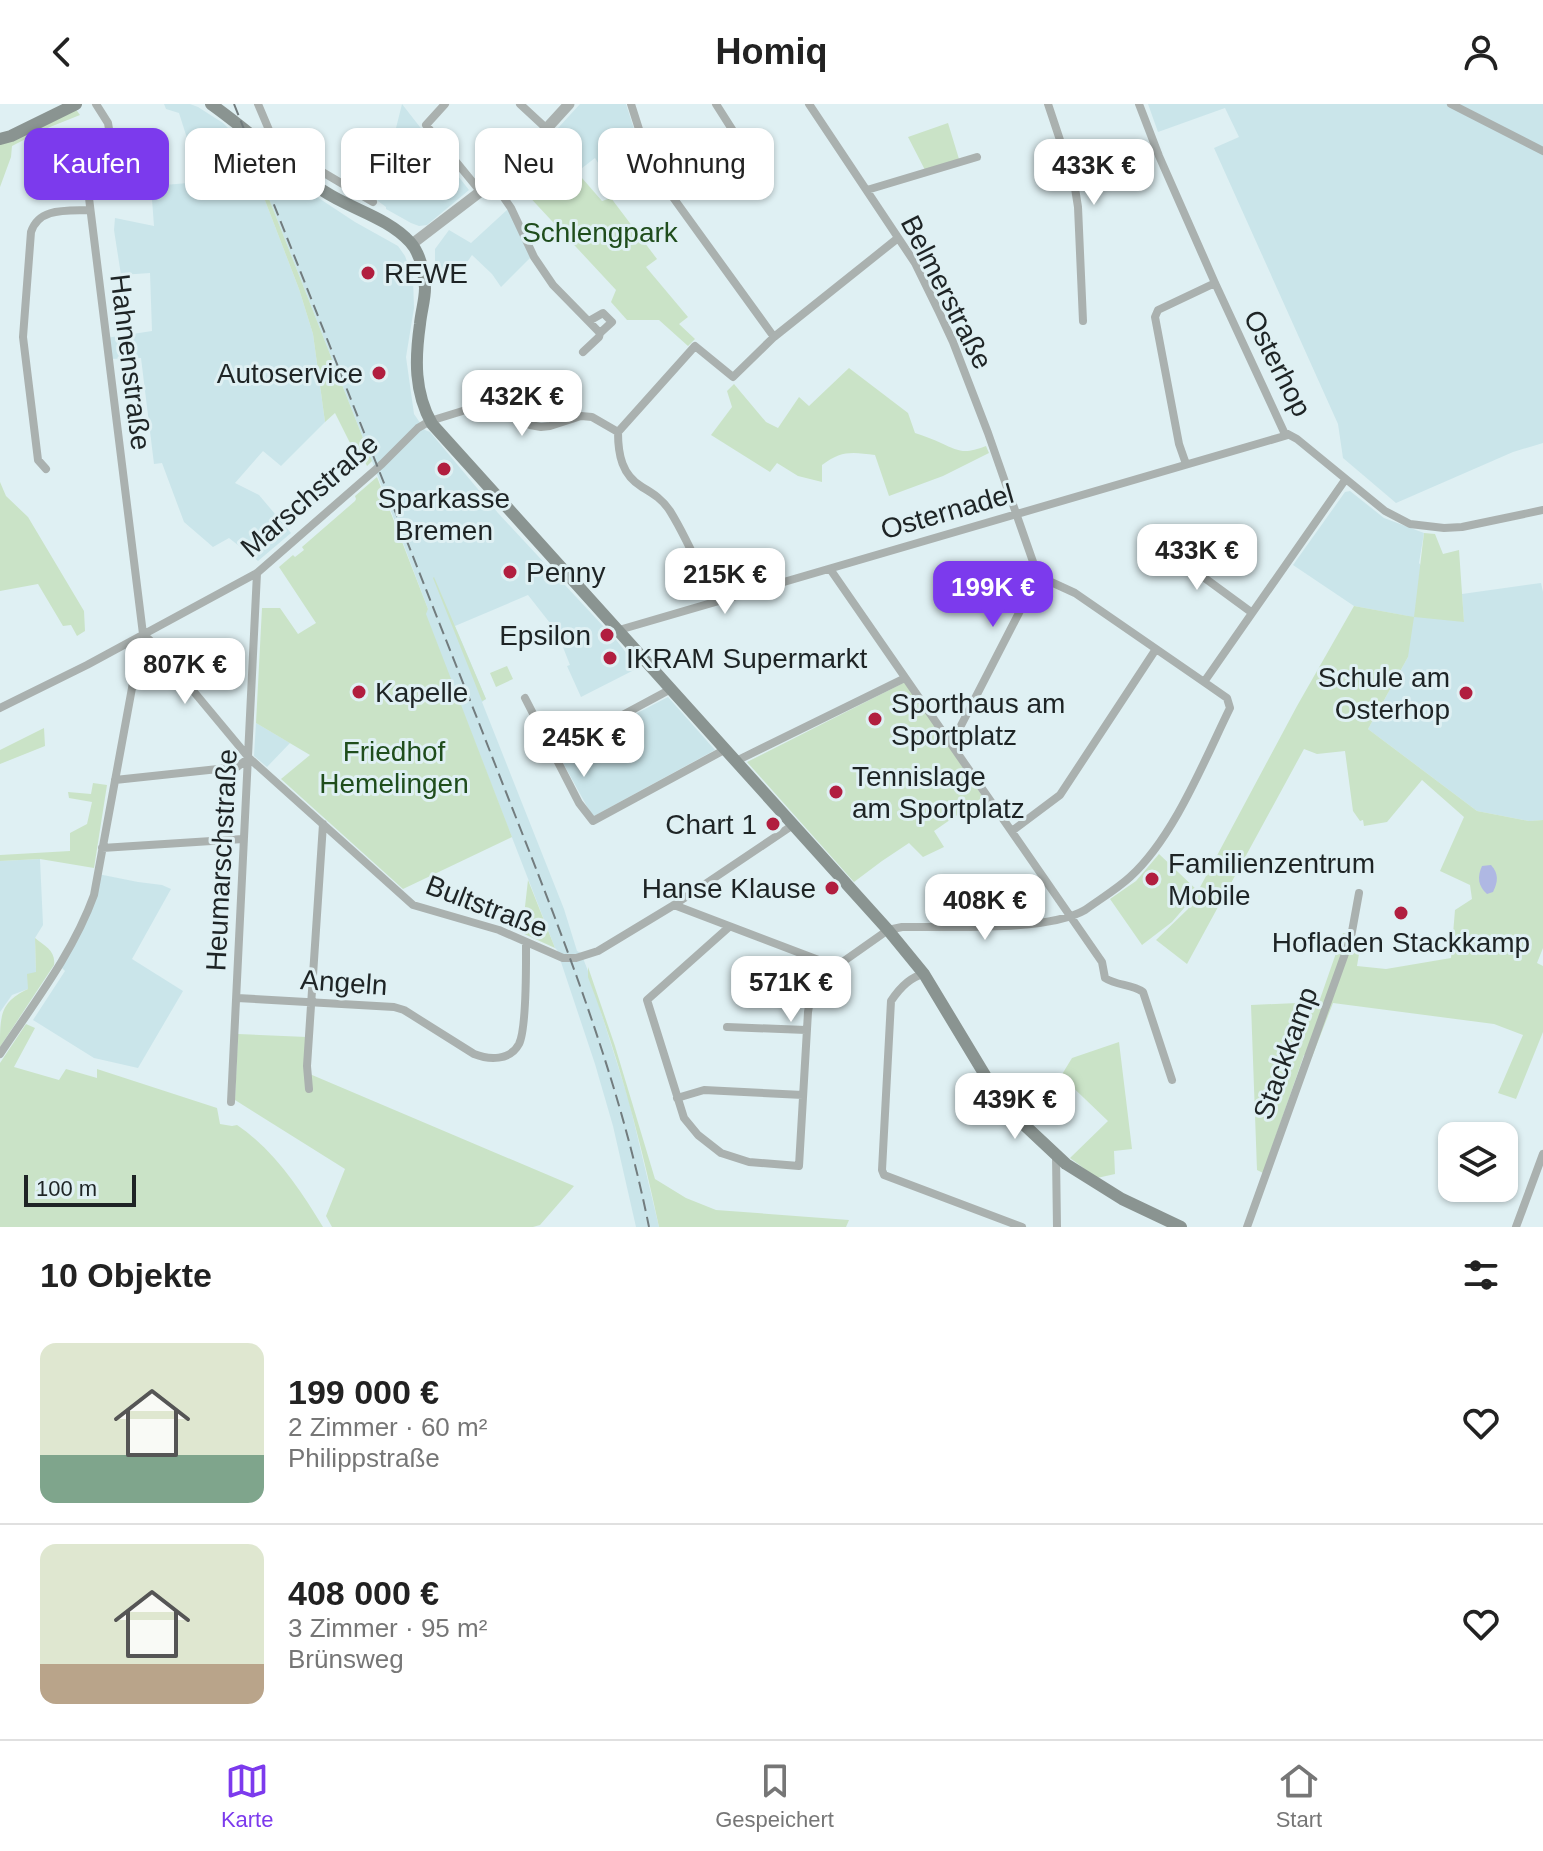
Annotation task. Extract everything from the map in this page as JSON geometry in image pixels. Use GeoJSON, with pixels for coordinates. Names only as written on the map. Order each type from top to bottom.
{"type":"FeatureCollection","features":[{"type":"Feature","properties":{"kind":"main road"},"geometry":{"type":"LineString","coordinates":[[0,131],[57,104]]}},
{"type":"Feature","properties":{"kind":"main road"},"geometry":{"type":"LineString","coordinates":[[0,139],[76,104]]}},
{"type":"Feature","properties":{"kind":"main road"},"geometry":{"type":"LineString","coordinates":[[211,104],[324,191],[392,227],[412,244],[420,257],[425,290],[416,370],[430,421],[888,930],[924,974],[997,1095],[1019,1120],[1066,1164],[1122,1199],[1181,1227]]}},
{"type":"Feature","properties":{"kind":"street","name":"Hahnenstraße"},"geometry":{"type":"LineString","coordinates":[[0,1054],[66,954],[86,918],[94,895],[143,634],[88,190],[89,178],[109,129],[96,104]]}},
{"type":"Feature","properties":{"kind":"street"},"geometry":{"type":"LineString","coordinates":[[258,104],[272,137],[373,202]]}},
{"type":"Feature","properties":{"kind":"street"},"geometry":{"type":"LineString","coordinates":[[445,104],[426,125],[475,185]]}},
{"type":"Feature","properties":{"kind":"street"},"geometry":{"type":"LineString","coordinates":[[520,104],[546,128]]}},
{"type":"Feature","properties":{"kind":"street"},"geometry":{"type":"LineString","coordinates":[[548,128],[569,104]]}},
{"type":"Feature","properties":{"kind":"street"},"geometry":{"type":"LineString","coordinates":[[631,104],[651,167],[774,337]]}},
{"type":"Feature","properties":{"kind":"street"},"geometry":{"type":"LineString","coordinates":[[716,104],[731,128]]}},
{"type":"Feature","properties":{"kind":"street","name":"Belmerstraße"},"geometry":{"type":"LineString","coordinates":[[809,104],[915,263],[953,342],[1038,576]]}},
{"type":"Feature","properties":{"kind":"street"},"geometry":{"type":"LineString","coordinates":[[1048,104],[1074,182],[1083,321]]}},
{"type":"Feature","properties":{"kind":"street","name":"Osterhop"},"geometry":{"type":"LineString","coordinates":[[1139,104],[1159,156],[1281,429],[1385,511],[1410,524],[1444,528],[1543,510]]}},
{"type":"Feature","properties":{"kind":"street"},"geometry":{"type":"LineString","coordinates":[[1451,104],[1543,151]]}},
{"type":"Feature","properties":{"kind":"street"},"geometry":{"type":"LineString","coordinates":[[867,190],[977,157]]}},
{"type":"Feature","properties":{"kind":"street"},"geometry":{"type":"LineString","coordinates":[[412,244],[475,195]]}},
{"type":"Feature","properties":{"kind":"street"},"geometry":{"type":"LineString","coordinates":[[505,200],[534,257],[553,285],[600,333]]}},
{"type":"Feature","properties":{"kind":"street"},"geometry":{"type":"LineString","coordinates":[[46,469],[38,460],[23,337],[31,232],[34,222],[41,216],[90,210]]}},
{"type":"Feature","properties":{"kind":"street"},"geometry":{"type":"LineString","coordinates":[[715,602],[668,508],[655,494],[629,477],[623,467],[618,432],[695,346],[733,377],[774,337],[898,238]]}},
{"type":"Feature","properties":{"kind":"street"},"geometry":{"type":"LineString","coordinates":[[1186,464],[1179,444],[1155,317],[1158,310],[1215,283]]}},
{"type":"Feature","properties":{"kind":"street"},"geometry":{"type":"LineString","coordinates":[[583,352],[612,322],[603,313],[589,321]]}},
{"type":"Feature","properties":{"kind":"street"},"geometry":{"type":"LineString","coordinates":[[430,421],[482,405],[492,406],[530,425],[550,426],[581,416],[592,417],[618,432]]}},
{"type":"Feature","properties":{"kind":"street","name":"Marschstraße"},"geometry":{"type":"LineString","coordinates":[[0,708],[257,573],[382,464],[418,428],[430,421]]}},
{"type":"Feature","properties":{"kind":"street","name":"Osternadel"},"geometry":{"type":"LineString","coordinates":[[619,630],[1288,435]]}},
{"type":"Feature","properties":{"kind":"street"},"geometry":{"type":"LineString","coordinates":[[1204,682],[1345,480]]}},
{"type":"Feature","properties":{"kind":"street"},"geometry":{"type":"LineString","coordinates":[[1161,546],[1251,612]]}},
{"type":"Feature","properties":{"kind":"street"},"geometry":{"type":"LineString","coordinates":[[830,569],[1102,962],[1102,981],[1143,992],[1172,1080]]}},
{"type":"Feature","properties":{"kind":"street","name":"Heumarschstraße"},"geometry":{"type":"LineString","coordinates":[[231,1102],[257,573]]}},
{"type":"Feature","properties":{"kind":"street"},"geometry":{"type":"LineString","coordinates":[[729,927],[647,1000],[684,1118],[698,1135],[721,1153],[749,1162],[799,1166],[806,1030],[811,994],[817,980],[888,930],[1057,921],[1085,910],[1130,877],[1147,859],[1183,802],[1230,708],[1227,698],[1075,593],[1038,576],[952,743]]}},
{"type":"Feature","properties":{"kind":"street","name":"Bultstraße"},"geometry":{"type":"LineString","coordinates":[[143,634],[249,758],[413,905],[484,925],[563,958],[576,958],[598,951],[674,905],[793,825]]}},
{"type":"Feature","properties":{"kind":"street"},"geometry":{"type":"LineString","coordinates":[[1012,831],[1060,795],[1156,649]]}},
{"type":"Feature","properties":{"kind":"street"},"geometry":{"type":"LineString","coordinates":[[736,761],[905,678]]}},
{"type":"Feature","properties":{"kind":"street"},"geometry":{"type":"LineString","coordinates":[[552,753],[671,689]]}},
{"type":"Feature","properties":{"kind":"street"},"geometry":{"type":"LineString","coordinates":[[525,698],[579,803],[593,821],[726,749]]}},
{"type":"Feature","properties":{"kind":"street"},"geometry":{"type":"LineString","coordinates":[[115,780],[237,767],[249,758]]}},
{"type":"Feature","properties":{"kind":"street"},"geometry":{"type":"LineString","coordinates":[[309,1089],[307,1066],[323,824]]}},
{"type":"Feature","properties":{"kind":"street"},"geometry":{"type":"LineString","coordinates":[[102,848],[243,839]]}},
{"type":"Feature","properties":{"kind":"street","name":"Stackkamp"},"geometry":{"type":"LineString","coordinates":[[1247,1227],[1351,937],[1359,893]]}},
{"type":"Feature","properties":{"kind":"street"},"geometry":{"type":"LineString","coordinates":[[674,905],[837,967]]}},
{"type":"Feature","properties":{"kind":"street","name":"Angeln"},"geometry":{"type":"LineString","coordinates":[[237,998],[394,1007],[414,1015],[474,1054],[494,1059],[515,1050],[520,1043],[526,942]]}},
{"type":"Feature","properties":{"kind":"street"},"geometry":{"type":"LineString","coordinates":[[924,974],[916,976],[899,989],[891,1001],[882,1170],[884,1175],[1022,1227]]}},
{"type":"Feature","properties":{"kind":"street"},"geometry":{"type":"LineString","coordinates":[[727,1027],[806,1030]]}},
{"type":"Feature","properties":{"kind":"street"},"geometry":{"type":"LineString","coordinates":[[677,1098],[704,1090],[803,1095]]}},
{"type":"Feature","properties":{"kind":"street"},"geometry":{"type":"LineString","coordinates":[[1516,1227],[1543,1154]]}},
{"type":"Feature","properties":{"kind":"street"},"geometry":{"type":"LineString","coordinates":[[1056,1155],[1057,1227]]}},
{"type":"Feature","properties":{"kind":"shaded area"},"geometry":{"type":"Polygon","coordinates":[[[164,104],[190,104],[228,128],[185,128],[185,132],[179,113],[166,109],[164,104]]]}},
{"type":"Feature","properties":{"kind":"shaded area"},"geometry":{"type":"Polygon","coordinates":[[[402,104],[421,128],[396,128],[402,104]]]}},
{"type":"Feature","properties":{"kind":"shaded area"},"geometry":{"type":"Polygon","coordinates":[[[580,104],[626,104],[634,128],[598,128],[598,163],[595,158],[582,168],[582,128],[558,128],[580,104]]]}},
{"type":"Feature","properties":{"kind":"shaded area"},"geometry":{"type":"Polygon","coordinates":[[[1148,104],[1543,104],[1543,443],[1513,452],[1396,503],[1343,458],[1338,424],[1214,148],[1239,137],[1225,108],[1158,132],[1148,104]]]}},
{"type":"Feature","properties":{"kind":"shaded area"},"geometry":{"type":"Polygon","coordinates":[[[459,177],[469,190],[459,198],[459,177]]]}},
{"type":"Feature","properties":{"kind":"shaded area"},"geometry":{"type":"Polygon","coordinates":[[[185,183],[185,200],[265,200],[313,334],[325,422],[281,466],[263,451],[235,483],[259,495],[291,533],[258,561],[229,538],[213,547],[184,522],[162,463],[154,464],[141,358],[109,359],[106,338],[152,331],[150,273],[121,275],[115,218],[154,226],[152,200],[169,200],[169,185],[185,183]]]}},
{"type":"Feature","properties":{"kind":"shaded area"},"geometry":{"type":"Polygon","coordinates":[[[269,200],[322,200],[398,246],[413,278],[414,308],[406,357],[414,414],[498,513],[617,641],[638,668],[581,697],[557,632],[528,595],[455,626],[486,699],[482,702],[564,909],[577,951],[581,953],[588,971],[629,1101],[659,1227],[636,1227],[613,1126],[557,950],[425,614],[428,609],[269,200]]]}},
{"type":"Feature","properties":{"kind":"shaded area"},"geometry":{"type":"Polygon","coordinates":[[[377,200],[457,200],[427,225],[419,226],[377,200]]]}},
{"type":"Feature","properties":{"kind":"shaded area"},"geometry":{"type":"Polygon","coordinates":[[[508,209],[531,257],[501,287],[472,255],[461,271],[435,275],[435,249],[449,230],[471,243],[508,209]]]}},
{"type":"Feature","properties":{"kind":"shaded area","name":"Schule am Osterhop"},"geometry":{"type":"Polygon","coordinates":[[[1350,491],[1384,518],[1424,533],[1419,563],[1464,622],[1462,594],[1541,583],[1543,820],[1529,821],[1477,811],[1368,729],[1408,657],[1408,616],[1354,606],[1293,565],[1345,492],[1350,491]]]}},
{"type":"Feature","properties":{"kind":"shaded area"},"geometry":{"type":"Polygon","coordinates":[[[668,697],[715,750],[594,816],[561,759],[561,753],[668,697]]]}},
{"type":"Feature","properties":{"kind":"shaded area"},"geometry":{"type":"Polygon","coordinates":[[[256,723],[290,743],[267,767],[254,756],[256,723]]]}},
{"type":"Feature","properties":{"kind":"shaded area"},"geometry":{"type":"Polygon","coordinates":[[[40,859],[43,925],[35,938],[36,973],[28,989],[12,995],[0,1012],[0,861],[40,859]]]}},
{"type":"Feature","properties":{"kind":"shaded area"},"geometry":{"type":"Polygon","coordinates":[[[98,874],[171,889],[132,959],[183,991],[138,1068],[94,1058],[33,1020],[65,971],[61,967],[82,927],[98,874]]]}},
{"type":"Feature","properties":{"kind":"green space"},"geometry":{"type":"Polygon","coordinates":[[[75,108],[80,115],[48,128],[32,128],[75,108]]]}},
{"type":"Feature","properties":{"kind":"green space"},"geometry":{"type":"Polygon","coordinates":[[[948,123],[959,159],[925,170],[908,137],[948,123]]]}},
{"type":"Feature","properties":{"kind":"green space"},"geometry":{"type":"Polygon","coordinates":[[[24,132],[24,140],[12,146],[0,187],[0,143],[24,132]]]}},
{"type":"Feature","properties":{"kind":"green space","name":"Schlengpark"},"geometry":{"type":"Polygon","coordinates":[[[582,178],[598,200],[613,200],[657,259],[646,267],[688,317],[679,324],[695,339],[688,346],[659,320],[627,320],[611,302],[616,290],[532,200],[582,200],[582,178]]]}},
{"type":"Feature","properties":{"kind":"green space"},"geometry":{"type":"Polygon","coordinates":[[[265,200],[269,200],[372,461],[367,466],[359,450],[354,451],[335,413],[325,422],[313,334],[265,200]]]}},
{"type":"Feature","properties":{"kind":"green space"},"geometry":{"type":"Polygon","coordinates":[[[849,368],[908,413],[915,433],[963,451],[986,446],[989,453],[943,476],[889,496],[875,455],[854,453],[835,457],[822,465],[822,482],[798,476],[777,463],[770,472],[711,435],[732,407],[727,391],[734,384],[766,422],[778,428],[799,397],[809,406],[849,368]]]}},
{"type":"Feature","properties":{"kind":"green space","name":"Friedhof Hemelingen"},"geometry":{"type":"Polygon","coordinates":[[[377,477],[512,837],[403,889],[281,779],[310,755],[256,723],[262,608],[280,608],[298,634],[316,623],[279,567],[304,550],[302,547],[355,501],[355,496],[377,477]]]}},
{"type":"Feature","properties":{"kind":"green space"},"geometry":{"type":"Polygon","coordinates":[[[0,482],[6,496],[28,517],[84,611],[85,631],[77,636],[71,625],[63,626],[38,584],[0,591],[0,482]]]}},
{"type":"Feature","properties":{"kind":"green space"},"geometry":{"type":"Polygon","coordinates":[[[1424,533],[1435,534],[1443,554],[1459,550],[1464,622],[1414,617],[1424,533]]]}},
{"type":"Feature","properties":{"kind":"green space"},"geometry":{"type":"Polygon","coordinates":[[[433,578],[486,699],[482,701],[433,578]]]}},
{"type":"Feature","properties":{"kind":"green space"},"geometry":{"type":"Polygon","coordinates":[[[1354,606],[1414,617],[1408,657],[1368,729],[1477,811],[1529,821],[1543,820],[1543,948],[1537,963],[1543,966],[1543,1032],[1516,1099],[1498,1093],[1523,1035],[1494,1024],[1333,1003],[1312,1057],[1304,1055],[1263,1173],[1257,1170],[1251,1005],[1319,1002],[1343,933],[1362,936],[1357,966],[1386,969],[1451,958],[1455,910],[1472,899],[1470,885],[1440,871],[1464,817],[1422,780],[1387,822],[1364,826],[1363,820],[1360,821],[1353,811],[1345,751],[1317,754],[1304,749],[1187,964],[1156,940],[1188,909],[1200,892],[1172,922],[1142,945],[1110,899],[1136,881],[1159,854],[1198,891],[1354,606]]]}},
{"type":"Feature","properties":{"kind":"green space"},"geometry":{"type":"Polygon","coordinates":[[[507,666],[513,679],[496,687],[490,673],[507,666]]]}},
{"type":"Feature","properties":{"kind":"green space","name":"Tennislage am Sportplatz"},"geometry":{"type":"Polygon","coordinates":[[[905,682],[983,797],[934,831],[944,847],[923,857],[909,843],[854,882],[747,762],[905,682]]]}},
{"type":"Feature","properties":{"kind":"green space"},"geometry":{"type":"Polygon","coordinates":[[[44,728],[45,746],[0,764],[0,750],[44,728]]]}},
{"type":"Feature","properties":{"kind":"green space"},"geometry":{"type":"Polygon","coordinates":[[[93,783],[107,785],[94,868],[40,859],[0,861],[0,855],[70,851],[70,833],[87,824],[92,802],[69,798],[68,792],[91,794],[93,783]]]}},
{"type":"Feature","properties":{"kind":"green space"},"geometry":{"type":"Polygon","coordinates":[[[528,880],[555,948],[522,933],[528,880]]]}},
{"type":"Feature","properties":{"kind":"green space"},"geometry":{"type":"Polygon","coordinates":[[[35,938],[52,952],[54,965],[0,1047],[4,1011],[12,999],[28,989],[27,974],[36,972],[35,938]]]}},
{"type":"Feature","properties":{"kind":"green space"},"geometry":{"type":"Polygon","coordinates":[[[588,967],[655,1179],[686,1198],[716,1210],[849,1220],[846,1227],[659,1227],[628,1100],[588,977],[588,967]]]}},
{"type":"Feature","properties":{"kind":"green space"},"geometry":{"type":"Polygon","coordinates":[[[26,1024],[35,1028],[14,1067],[59,1080],[66,1069],[97,1078],[97,1069],[217,1108],[220,1124],[237,1125],[274,1158],[323,1227],[0,1227],[0,1063],[26,1024]]]}},
{"type":"Feature","properties":{"kind":"green space"},"geometry":{"type":"Polygon","coordinates":[[[238,1034],[307,1037],[305,1072],[574,1186],[540,1225],[533,1227],[332,1227],[326,1216],[345,1169],[235,1100],[238,1034]]]}},
{"type":"Feature","properties":{"kind":"green space"},"geometry":{"type":"Polygon","coordinates":[[[1119,1042],[1132,1149],[1114,1151],[1115,1174],[1097,1178],[1070,1158],[1108,1121],[1061,1076],[1072,1058],[1119,1042]]]}},
{"type":"Feature","properties":{"kind":"water"},"geometry":{"type":"Polygon","coordinates":[[[1491,865],[1497,881],[1493,892],[1487,894],[1480,885],[1479,874],[1482,866],[1491,865]]]}},
{"type":"Feature","properties":{"kind":"railway"},"geometry":{"type":"LineString","coordinates":[[234,104],[552,909],[617,1098],[649,1227]]}},
{"type":"Feature","properties":{"kind":"place","name":"REWE"},"geometry":{"type":"Point","coordinates":[368,273]}},
{"type":"Feature","properties":{"kind":"place","name":"Autoservice"},"geometry":{"type":"Point","coordinates":[379,373]}},
{"type":"Feature","properties":{"kind":"place","name":"Sparkasse Bremen"},"geometry":{"type":"Point","coordinates":[444,469]}},
{"type":"Feature","properties":{"kind":"place","name":"Penny"},"geometry":{"type":"Point","coordinates":[510,572]}},
{"type":"Feature","properties":{"kind":"place","name":"Epsilon"},"geometry":{"type":"Point","coordinates":[607,635]}},
{"type":"Feature","properties":{"kind":"place","name":"IKRAM Supermarkt"},"geometry":{"type":"Point","coordinates":[610,658]}},
{"type":"Feature","properties":{"kind":"place","name":"Kapelle"},"geometry":{"type":"Point","coordinates":[359,692]}},
{"type":"Feature","properties":{"kind":"place","name":"Schule am Osterhop"},"geometry":{"type":"Point","coordinates":[1466,693]}},
{"type":"Feature","properties":{"kind":"place","name":"Sporthaus am Sportplatz"},"geometry":{"type":"Point","coordinates":[875,719]}},
{"type":"Feature","properties":{"kind":"place","name":"Tennislage am Sportplatz"},"geometry":{"type":"Point","coordinates":[836,792]}},
{"type":"Feature","properties":{"kind":"place","name":"Chart 1"},"geometry":{"type":"Point","coordinates":[773,824]}},
{"type":"Feature","properties":{"kind":"place","name":"Familienzentrum Mobile"},"geometry":{"type":"Point","coordinates":[1152,879]}},
{"type":"Feature","properties":{"kind":"place","name":"Hanse Klause"},"geometry":{"type":"Point","coordinates":[832,888]}},
{"type":"Feature","properties":{"kind":"place","name":"Hofladen Stackkamp"},"geometry":{"type":"Point","coordinates":[1401,913]}}]}
